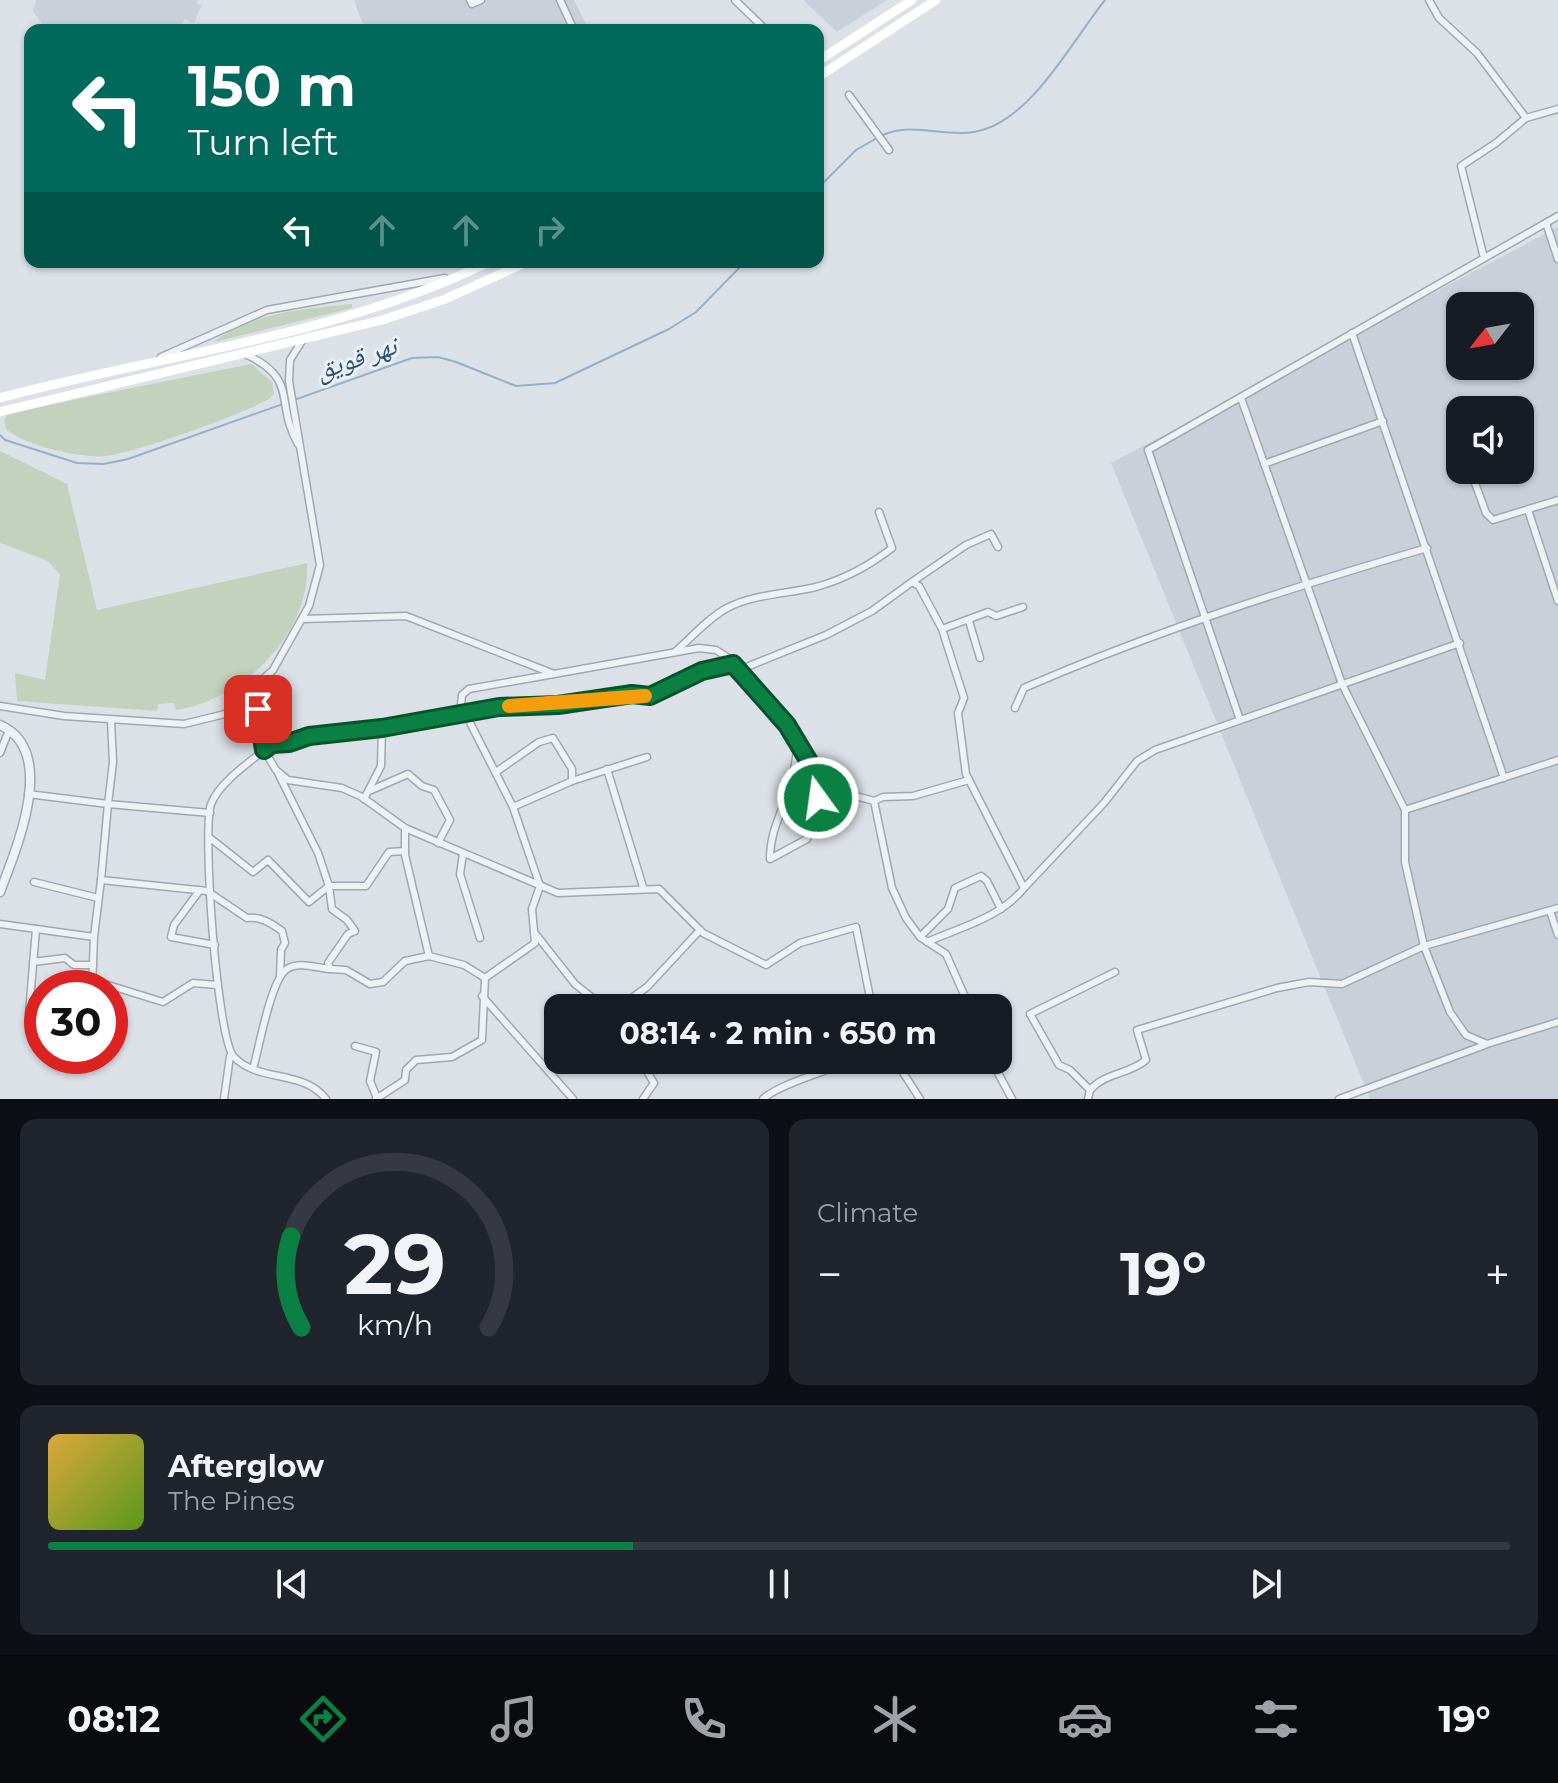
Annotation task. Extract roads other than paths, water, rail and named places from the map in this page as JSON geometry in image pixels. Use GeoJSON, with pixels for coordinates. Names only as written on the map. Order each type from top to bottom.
{"type":"FeatureCollection","features":[{"type":"Feature","properties":{"kind":"main road"},"geometry":{"type":"LineString","coordinates":[[824,57],[912,0]]}},
{"type":"Feature","properties":{"kind":"main road"},"geometry":{"type":"LineString","coordinates":[[824,73],[936,0]]}},
{"type":"Feature","properties":{"kind":"main road"},"geometry":{"type":"LineString","coordinates":[[1,397],[350,317],[476,268]]}},
{"type":"Feature","properties":{"kind":"main road"},"geometry":{"type":"LineString","coordinates":[[2,412],[302,341],[443,300],[514,268]]}},
{"type":"Feature","properties":{"kind":"street"},"geometry":{"type":"LineString","coordinates":[[470,0],[472,4],[481,0]]}},
{"type":"Feature","properties":{"kind":"street"},"geometry":{"type":"LineString","coordinates":[[560,0],[571,24]]}},
{"type":"Feature","properties":{"kind":"street"},"geometry":{"type":"LineString","coordinates":[[735,0],[760,24]]}},
{"type":"Feature","properties":{"kind":"street"},"geometry":{"type":"LineString","coordinates":[[1429,0],[1439,18],[1477,53],[1526,118]]}},
{"type":"Feature","properties":{"kind":"street"},"geometry":{"type":"LineString","coordinates":[[849,95],[887,147]]}},
{"type":"Feature","properties":{"kind":"street"},"geometry":{"type":"LineString","coordinates":[[1484,258],[1461,166],[1526,118],[1558,109]]}},
{"type":"Feature","properties":{"kind":"street"},"geometry":{"type":"LineString","coordinates":[[1240,720],[1148,450],[1558,216]]}},
{"type":"Feature","properties":{"kind":"street"},"geometry":{"type":"LineString","coordinates":[[1546,223],[1558,259]]}},
{"type":"Feature","properties":{"kind":"street"},"geometry":{"type":"LineString","coordinates":[[153,362],[194,340],[267,310],[464,274]]}},
{"type":"Feature","properties":{"kind":"street"},"geometry":{"type":"LineString","coordinates":[[1352,333],[1504,778]]}},
{"type":"Feature","properties":{"kind":"street"},"geometry":{"type":"LineString","coordinates":[[0,706],[111,720],[184,724],[225,714],[255,687],[288,649],[303,619],[320,565],[286,384],[290,360],[302,341]]}},
{"type":"Feature","properties":{"kind":"street"},"geometry":{"type":"LineString","coordinates":[[245,354],[275,371],[286,384]]}},
{"type":"Feature","properties":{"kind":"street"},"geometry":{"type":"LineString","coordinates":[[1241,398],[1342,684],[1405,810],[1405,862],[1424,946],[1450,1012],[1466,1035],[1487,1044]]}},
{"type":"Feature","properties":{"kind":"street"},"geometry":{"type":"LineString","coordinates":[[1264,464],[1383,421]]}},
{"type":"Feature","properties":{"kind":"street"},"geometry":{"type":"LineString","coordinates":[[1476,484],[1489,517],[1498,520],[1558,500]]}},
{"type":"Feature","properties":{"kind":"street"},"geometry":{"type":"LineString","coordinates":[[1528,510],[1558,601]]}},
{"type":"Feature","properties":{"kind":"street"},"geometry":{"type":"LineString","coordinates":[[675,652],[727,608],[769,594],[813,587],[847,577],[879,558],[892,548],[879,512]]}},
{"type":"Feature","properties":{"kind":"street"},"geometry":{"type":"LineString","coordinates":[[215,945],[171,937],[174,925],[204,890],[210,813],[219,792],[272,744],[464,713],[632,694],[650,696],[702,671],[736,667],[826,635],[872,611],[966,545],[991,534],[998,547]]}},
{"type":"Feature","properties":{"kind":"street"},"geometry":{"type":"LineString","coordinates":[[1015,708],[1024,688],[1132,642],[1427,548]]}},
{"type":"Feature","properties":{"kind":"street"},"geometry":{"type":"LineString","coordinates":[[912,582],[919,586],[942,629],[949,660],[964,698],[958,713],[969,780],[1024,888]]}},
{"type":"Feature","properties":{"kind":"street"},"geometry":{"type":"LineString","coordinates":[[942,629],[988,612],[996,616],[1023,607]]}},
{"type":"Feature","properties":{"kind":"street"},"geometry":{"type":"LineString","coordinates":[[303,619],[406,616],[554,674]]}},
{"type":"Feature","properties":{"kind":"street"},"geometry":{"type":"LineString","coordinates":[[969,621],[980,658]]}},
{"type":"Feature","properties":{"kind":"street"},"geometry":{"type":"LineString","coordinates":[[927,942],[982,921],[1001,909],[1104,803],[1137,761],[1155,750],[1460,643]]}},
{"type":"Feature","properties":{"kind":"street"},"geometry":{"type":"LineString","coordinates":[[355,1046],[376,1052],[370,1081],[376,1099],[405,1080],[406,1070],[416,1060],[452,1057],[482,1040],[485,978],[535,943],[532,909],[540,886],[513,807],[464,713],[462,695],[469,689],[675,652],[716,650],[736,667],[787,725],[820,780],[841,792],[874,801],[883,797],[913,796],[969,780]]}},
{"type":"Feature","properties":{"kind":"street"},"geometry":{"type":"LineString","coordinates":[[255,687],[264,750],[318,853],[329,886],[332,909],[347,920],[355,931],[340,944],[328,963],[330,969]]}},
{"type":"Feature","properties":{"kind":"street"},"geometry":{"type":"LineString","coordinates":[[93,970],[112,753],[111,720]]}},
{"type":"Feature","properties":{"kind":"street"},"geometry":{"type":"LineString","coordinates":[[0,753],[4,727],[19,737],[29,757],[28,794],[0,892]]}},
{"type":"Feature","properties":{"kind":"street"},"geometry":{"type":"LineString","coordinates":[[364,799],[381,766],[382,728]]}},
{"type":"Feature","properties":{"kind":"street"},"geometry":{"type":"LineString","coordinates":[[496,772],[539,742],[553,738],[572,769],[572,781]]}},
{"type":"Feature","properties":{"kind":"street"},"geometry":{"type":"LineString","coordinates":[[798,744],[789,792],[778,812],[770,843],[770,859],[807,839],[816,817],[820,780]]}},
{"type":"Feature","properties":{"kind":"street"},"geometry":{"type":"LineString","coordinates":[[513,807],[572,781],[647,757]]}},
{"type":"Feature","properties":{"kind":"street"},"geometry":{"type":"LineString","coordinates":[[1405,810],[1558,760]]}},
{"type":"Feature","properties":{"kind":"street"},"geometry":{"type":"LineString","coordinates":[[607,769],[643,887]]}},
{"type":"Feature","properties":{"kind":"street"},"geometry":{"type":"LineString","coordinates":[[276,770],[288,780],[342,788],[364,799],[405,828],[558,893],[643,887],[659,889],[700,930],[766,965],[800,943],[856,927],[869,994]]}},
{"type":"Feature","properties":{"kind":"street"},"geometry":{"type":"LineString","coordinates":[[369,791],[408,774],[422,786],[434,790],[450,820],[438,843]]}},
{"type":"Feature","properties":{"kind":"street"},"geometry":{"type":"LineString","coordinates":[[28,794],[210,813]]}},
{"type":"Feature","properties":{"kind":"street"},"geometry":{"type":"LineString","coordinates":[[874,801],[892,888],[906,918],[920,937],[946,954],[964,994]]}},
{"type":"Feature","properties":{"kind":"street"},"geometry":{"type":"LineString","coordinates":[[405,828],[405,851],[429,956]]}},
{"type":"Feature","properties":{"kind":"street"},"geometry":{"type":"LineString","coordinates":[[210,838],[253,872],[268,860],[309,902],[329,886],[366,886],[389,852],[405,851]]}},
{"type":"Feature","properties":{"kind":"street"},"geometry":{"type":"LineString","coordinates":[[463,854],[460,874],[466,902],[480,938]]}},
{"type":"Feature","properties":{"kind":"street"},"geometry":{"type":"LineString","coordinates":[[920,937],[948,909],[955,888],[971,878],[981,876],[987,881],[1001,909]]}},
{"type":"Feature","properties":{"kind":"street"},"geometry":{"type":"LineString","coordinates":[[101,880],[204,890],[247,918],[256,917],[282,931],[285,943],[281,950],[280,977]]}},
{"type":"Feature","properties":{"kind":"street"},"geometry":{"type":"LineString","coordinates":[[34,882],[98,898]]}},
{"type":"Feature","properties":{"kind":"street"},"geometry":{"type":"LineString","coordinates":[[204,890],[213,904],[217,985],[231,1062],[224,1099]]}},
{"type":"Feature","properties":{"kind":"street"},"geometry":{"type":"LineString","coordinates":[[1088,1099],[1090,1090],[1101,1077],[1136,1068],[1146,1060],[1137,1030],[1277,988],[1309,982],[1342,984],[1424,946],[1558,908]]}},
{"type":"Feature","properties":{"kind":"street"},"geometry":{"type":"LineString","coordinates":[[1550,911],[1558,935]]}},
{"type":"Feature","properties":{"kind":"street"},"geometry":{"type":"LineString","coordinates":[[0,924],[94,937]]}},
{"type":"Feature","properties":{"kind":"street"},"geometry":{"type":"LineString","coordinates":[[32,970],[36,929]]}},
{"type":"Feature","properties":{"kind":"street"},"geometry":{"type":"LineString","coordinates":[[637,994],[700,930]]}},
{"type":"Feature","properties":{"kind":"street"},"geometry":{"type":"LineString","coordinates":[[534,932],[575,984],[588,994]]}},
{"type":"Feature","properties":{"kind":"street"},"geometry":{"type":"LineString","coordinates":[[253,1069],[265,1031],[270,996],[286,969],[299,965],[346,970],[370,984],[383,982],[405,961],[429,956],[464,965],[485,978]]}},
{"type":"Feature","properties":{"kind":"street"},"geometry":{"type":"LineString","coordinates":[[33,962],[65,958],[74,965],[93,965]]}},
{"type":"Feature","properties":{"kind":"street"},"geometry":{"type":"LineString","coordinates":[[1090,1090],[1070,1070],[1059,1065],[1030,1014],[1115,972]]}},
{"type":"Feature","properties":{"kind":"street"},"geometry":{"type":"LineString","coordinates":[[128,991],[163,1002],[193,983],[217,985]]}},
{"type":"Feature","properties":{"kind":"street"},"geometry":{"type":"LineString","coordinates":[[482,996],[573,1099]]}},
{"type":"Feature","properties":{"kind":"street"},"geometry":{"type":"LineString","coordinates":[[1339,1099],[1487,1044],[1558,1022]]}},
{"type":"Feature","properties":{"kind":"street"},"geometry":{"type":"LineString","coordinates":[[228,1050],[235,1059],[253,1069],[304,1081],[326,1099]]}},
{"type":"Feature","properties":{"kind":"street"},"geometry":{"type":"LineString","coordinates":[[643,1099],[654,1083],[649,1074]]}},
{"type":"Feature","properties":{"kind":"street"},"geometry":{"type":"LineString","coordinates":[[763,1099],[772,1090],[793,1086],[818,1074]]}},
{"type":"Feature","properties":{"kind":"street"},"geometry":{"type":"LineString","coordinates":[[902,1074],[912,1099]]}},
{"type":"Feature","properties":{"kind":"street"},"geometry":{"type":"LineString","coordinates":[[999,1074],[1012,1099]]}},
{"type":"Feature","properties":{"kind":"street"},"geometry":{"type":"LineString","coordinates":[[906,1081],[920,1099]]}},
{"type":"Feature","properties":{"kind":"waterway","name":"نهر قويق"},"geometry":{"type":"LineString","coordinates":[[883,135],[905,130],[974,132],[994,125],[1013,113],[1048,78],[1105,0]]}},
{"type":"Feature","properties":{"kind":"waterway","name":"نهر قويق"},"geometry":{"type":"LineString","coordinates":[[824,182],[856,150],[877,138]]}},
{"type":"Feature","properties":{"kind":"waterway","name":"نهر قويق"},"geometry":{"type":"LineString","coordinates":[[0,435],[5,440],[77,463],[104,464],[128,459],[412,358],[438,357],[516,386],[555,383],[669,329],[696,312],[739,268]]}}]}
